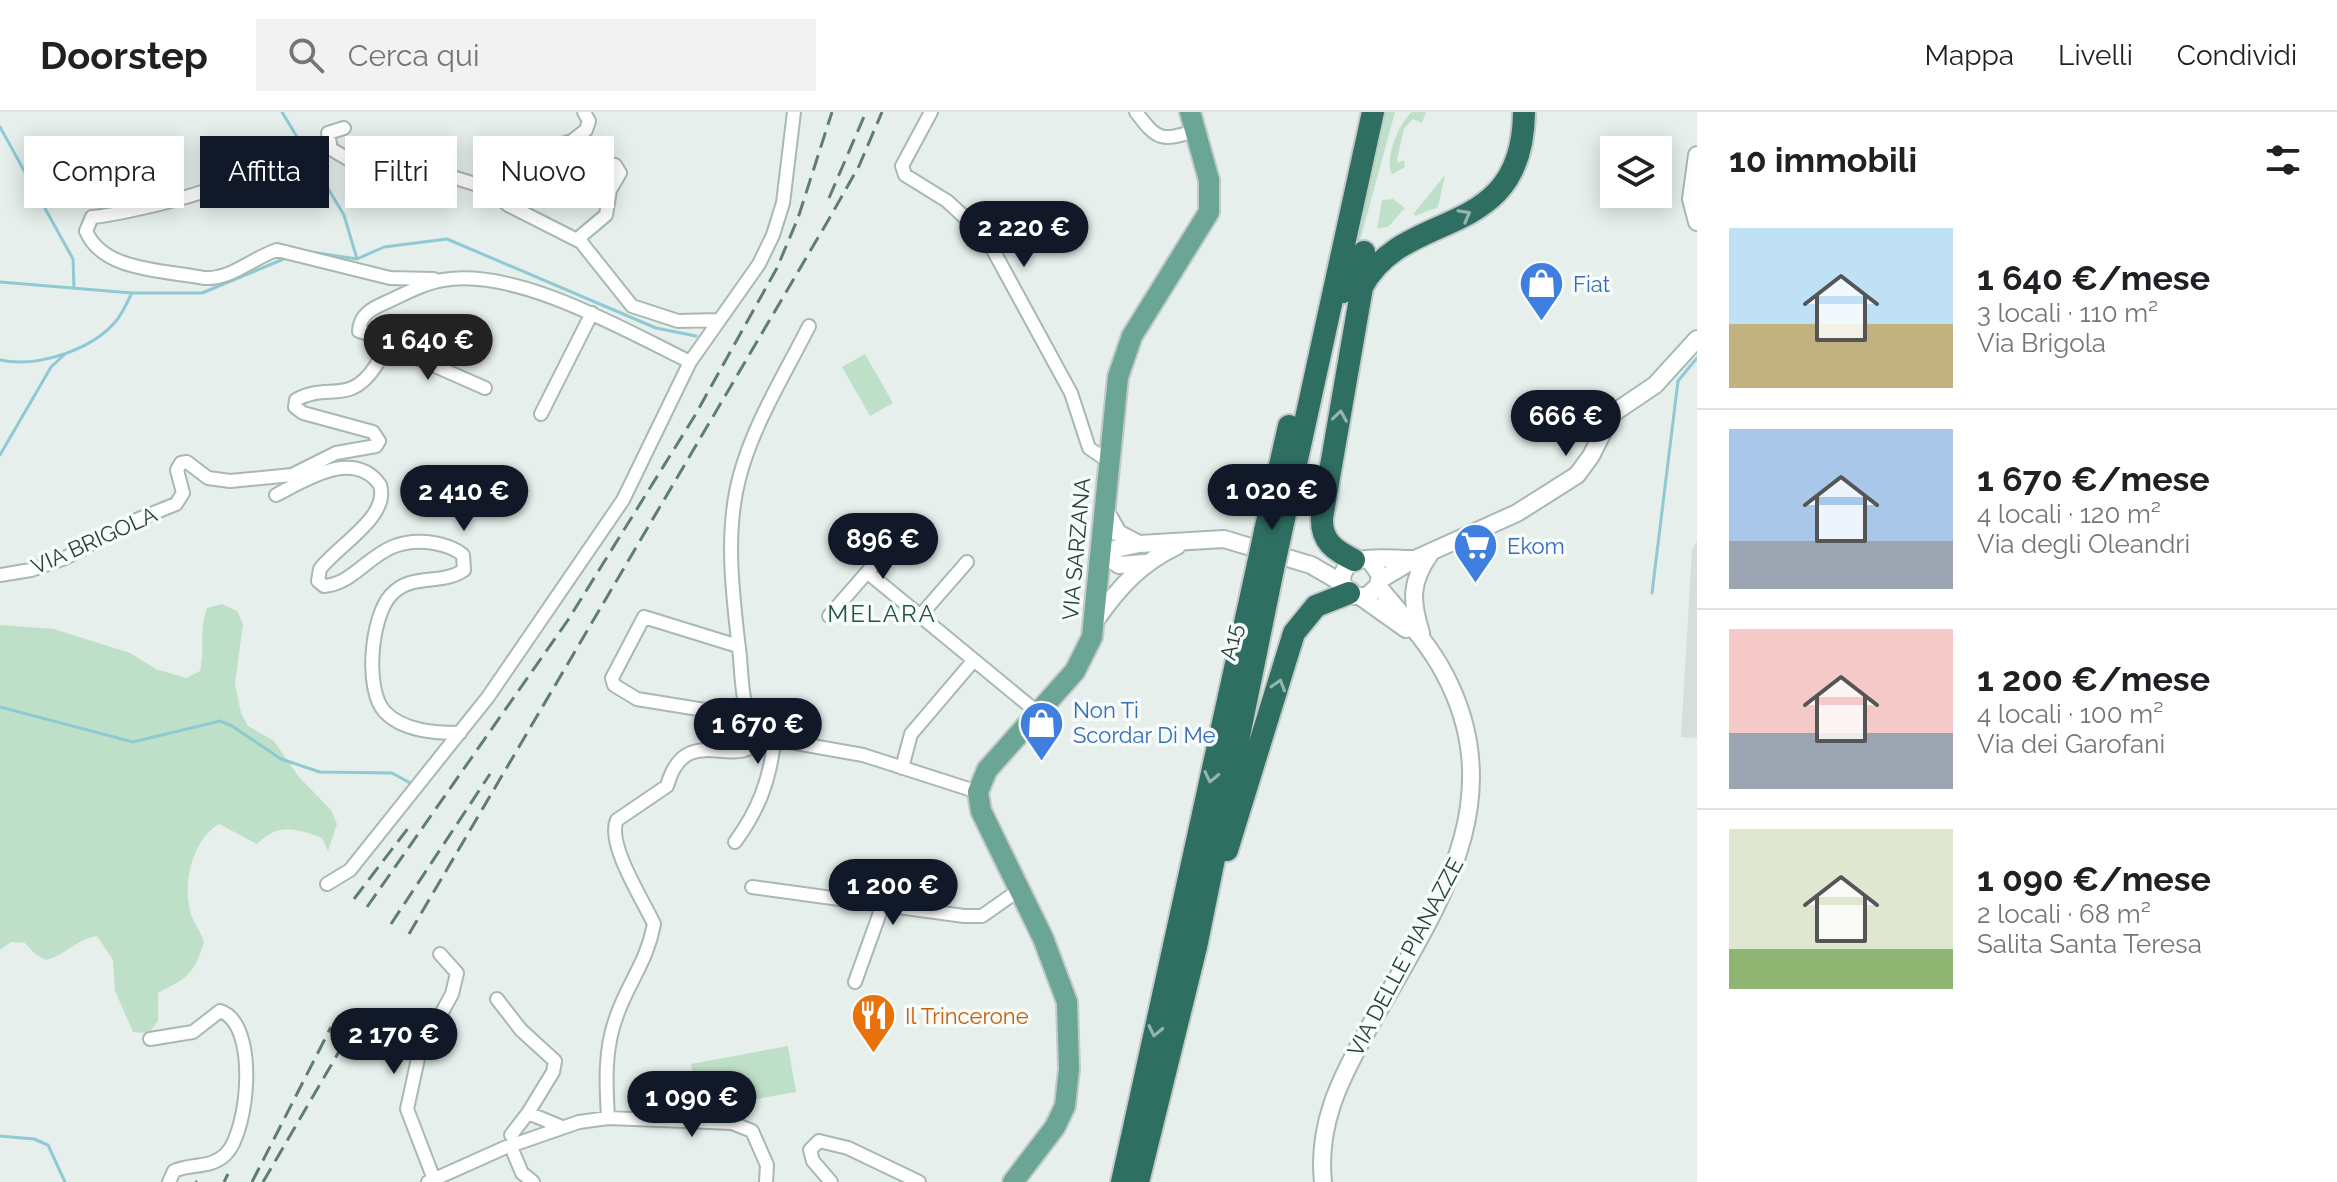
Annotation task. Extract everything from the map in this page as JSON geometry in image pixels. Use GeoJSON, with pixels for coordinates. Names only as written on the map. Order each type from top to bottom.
{"type":"FeatureCollection","features":[{"type":"Feature","properties":{"kind":"highway","name":"A15"},"geometry":{"type":"LineString","coordinates":[[1122,1182],[1266,566],[1358,112]]}},
{"type":"Feature","properties":{"kind":"highway","name":"A15"},"geometry":{"type":"LineString","coordinates":[[1273,534],[1306,415],[1373,112]]}},
{"type":"Feature","properties":{"kind":"highway"},"geometry":{"type":"LineString","coordinates":[[1356,563],[1334,550],[1321,531],[1362,287],[1368,275],[1389,253],[1478,207],[1505,185],[1520,153],[1524,112]]}},
{"type":"Feature","properties":{"kind":"highway"},"geometry":{"type":"LineString","coordinates":[[1306,415],[1322,379],[1346,281],[1364,252]]}},
{"type":"Feature","properties":{"kind":"highway","name":"A15"},"geometry":{"type":"LineString","coordinates":[[1138,1182],[1196,947],[1266,566]]}},
{"type":"Feature","properties":{"kind":"highway"},"geometry":{"type":"LineString","coordinates":[[1196,947],[1294,633],[1316,606],[1351,591]]}},
{"type":"Feature","properties":{"kind":"main road","name":"VIA SARZANA"},"geometry":{"type":"LineString","coordinates":[[978,792],[987,770],[1081,661],[1096,620],[1108,461],[1124,356],[1209,212],[1209,180],[1193,121]]}},
{"type":"Feature","properties":{"kind":"main road"},"geometry":{"type":"LineString","coordinates":[[978,792],[981,811],[1061,980],[1067,1002],[1069,1069],[1065,1106],[1055,1127],[1013,1182]]}},
{"type":"Feature","properties":{"kind":"street"},"geometry":{"type":"LineString","coordinates":[[579,136],[589,121],[584,112]]}},
{"type":"Feature","properties":{"kind":"street"},"geometry":{"type":"LineString","coordinates":[[327,884],[350,870],[460,733],[623,500],[690,362],[759,264],[773,235],[783,203],[794,112]]}},
{"type":"Feature","properties":{"kind":"street"},"geometry":{"type":"LineString","coordinates":[[931,112],[902,166],[905,175],[947,201],[986,237],[1071,393],[1089,448],[1108,461]]}},
{"type":"Feature","properties":{"kind":"street"},"geometry":{"type":"LineString","coordinates":[[1136,112],[1156,136],[1162,138],[1169,139],[1193,121]]}},
{"type":"Feature","properties":{"kind":"street"},"geometry":{"type":"LineString","coordinates":[[344,128],[328,133],[331,149],[401,190],[449,176],[473,183]]}},
{"type":"Feature","properties":{"kind":"street"},"geometry":{"type":"LineString","coordinates":[[1697,155],[1691,199],[1697,222]]}},
{"type":"Feature","properties":{"kind":"street"},"geometry":{"type":"LineString","coordinates":[[614,165],[620,173],[614,183]]}},
{"type":"Feature","properties":{"kind":"street"},"geometry":{"type":"LineString","coordinates":[[200,192],[158,205],[92,217],[86,231],[90,241],[111,259],[204,278],[219,279],[259,255],[277,250],[293,251],[390,278],[499,283],[563,300],[690,362]]}},
{"type":"Feature","properties":{"kind":"street"},"geometry":{"type":"LineString","coordinates":[[514,208],[581,242],[632,306],[678,321],[719,320]]}},
{"type":"Feature","properties":{"kind":"street"},"geometry":{"type":"LineString","coordinates":[[581,242],[581,236],[606,215],[607,208]]}},
{"type":"Feature","properties":{"kind":"street"},"geometry":{"type":"LineString","coordinates":[[445,280],[406,293],[365,314],[359,331],[485,388]]}},
{"type":"Feature","properties":{"kind":"street"},"geometry":{"type":"LineString","coordinates":[[541,414],[592,313]]}},
{"type":"Feature","properties":{"kind":"street"},"geometry":{"type":"LineString","coordinates":[[809,326],[751,443],[739,476],[732,532],[738,646],[748,717],[761,737],[829,748],[978,792]]}},
{"type":"Feature","properties":{"kind":"street","name":"VIA DELLE PIANAZZE"},"geometry":{"type":"LineString","coordinates":[[1323,1182],[1323,1137],[1341,1078],[1441,897],[1457,863],[1469,815],[1471,765],[1463,720],[1452,688],[1424,642],[1379,583],[1415,559],[1517,513],[1577,475],[1591,456],[1612,414],[1655,385],[1697,339]]}},
{"type":"Feature","properties":{"kind":"street","name":"VIA BRIGOLA"},"geometry":{"type":"LineString","coordinates":[[0,575],[31,570],[65,558],[129,523],[176,504],[183,493],[177,470],[181,463],[187,462],[208,478],[230,481],[292,475],[336,453],[372,449],[379,441],[373,432],[308,415],[295,407],[299,398],[355,388],[377,363],[385,344]]}},
{"type":"Feature","properties":{"kind":"street"},"geometry":{"type":"LineString","coordinates":[[276,495],[328,469],[359,469],[380,485],[383,497],[378,510],[320,569],[318,581],[324,586],[339,583],[368,560],[405,541],[446,546],[463,555],[464,570],[457,575],[417,579],[389,597],[377,618],[373,648],[376,695],[384,711],[399,721],[433,733],[460,733]]}},
{"type":"Feature","properties":{"kind":"street"},"geometry":{"type":"LineString","coordinates":[[1104,508],[1118,533],[1139,544]]}},
{"type":"Feature","properties":{"kind":"street"},"geometry":{"type":"LineString","coordinates":[[829,616],[910,523]]}},
{"type":"Feature","properties":{"kind":"street","name":"VIA DELLE PIANAZZE"},"geometry":{"type":"LineString","coordinates":[[1101,552],[1139,544],[1207,537],[1233,541],[1311,565],[1424,642]]}},
{"type":"Feature","properties":{"kind":"street","name":"VIA DELLE PIANAZZE"},"geometry":{"type":"LineString","coordinates":[[1096,620],[1126,580],[1146,562],[1190,540]]}},
{"type":"Feature","properties":{"kind":"street"},"geometry":{"type":"LineString","coordinates":[[1101,552],[1119,565],[1146,562]]}},
{"type":"Feature","properties":{"kind":"street","name":"VIA DELLE PIANAZZE"},"geometry":{"type":"LineString","coordinates":[[1424,642],[1412,606],[1412,585],[1432,552]]}},
{"type":"Feature","properties":{"kind":"street","name":"VIA DELLE PIANAZZE"},"geometry":{"type":"LineString","coordinates":[[1311,565],[1415,559]]}},
{"type":"Feature","properties":{"kind":"street"},"geometry":{"type":"LineString","coordinates":[[920,616],[967,562]]}},
{"type":"Feature","properties":{"kind":"street"},"geometry":{"type":"LineString","coordinates":[[1356,563],[1378,569],[1379,583],[1372,594],[1351,591],[1356,563]]}},
{"type":"Feature","properties":{"kind":"street"},"geometry":{"type":"LineString","coordinates":[[867,572],[1037,712]]}},
{"type":"Feature","properties":{"kind":"street"},"geometry":{"type":"LineString","coordinates":[[738,646],[644,617],[612,678],[614,685],[637,699],[748,717]]}},
{"type":"Feature","properties":{"kind":"street"},"geometry":{"type":"LineString","coordinates":[[902,768],[911,734],[974,660]]}},
{"type":"Feature","properties":{"kind":"street"},"geometry":{"type":"LineString","coordinates":[[608,1118],[608,1044],[618,1012],[641,970],[654,924],[617,846],[613,828],[617,820],[667,786],[672,767],[691,752],[703,748],[745,752],[754,748],[761,737]]}},
{"type":"Feature","properties":{"kind":"street"},"geometry":{"type":"LineString","coordinates":[[735,842],[754,816],[771,770],[774,741]]}},
{"type":"Feature","properties":{"kind":"street"},"geometry":{"type":"LineString","coordinates":[[752,887],[882,907],[982,916],[1019,890]]}},
{"type":"Feature","properties":{"kind":"street"},"geometry":{"type":"LineString","coordinates":[[855,982],[882,907]]}},
{"type":"Feature","properties":{"kind":"street"},"geometry":{"type":"LineString","coordinates":[[440,954],[457,973],[452,994],[419,1054],[407,1109],[417,1128],[432,1181],[562,1127],[608,1118],[732,1123],[752,1131],[767,1165],[766,1182]]}},
{"type":"Feature","properties":{"kind":"street"},"geometry":{"type":"LineString","coordinates":[[497,999],[521,1030],[555,1061],[553,1072],[511,1135]]}},
{"type":"Feature","properties":{"kind":"street"},"geometry":{"type":"LineString","coordinates":[[150,1039],[193,1032],[220,1011],[234,1021],[245,1054],[243,1111],[229,1151],[223,1158],[195,1169],[185,1166],[174,1171],[169,1182]]}},
{"type":"Feature","properties":{"kind":"street"},"geometry":{"type":"LineString","coordinates":[[528,1113],[562,1127]]}},
{"type":"Feature","properties":{"kind":"street"},"geometry":{"type":"LineString","coordinates":[[831,1182],[813,1161],[810,1150],[819,1141],[848,1148],[919,1182]]}},
{"type":"Feature","properties":{"kind":"street"},"geometry":{"type":"LineString","coordinates":[[514,1154],[522,1173],[533,1182]]}},
{"type":"Feature","properties":{"kind":"shaded area"},"geometry":{"type":"Polygon","coordinates":[[[1697,541],[1697,738],[1681,737],[1692,550],[1697,541]]]}},
{"type":"Feature","properties":{"kind":"green space"},"geometry":{"type":"Polygon","coordinates":[[[1383,112],[1395,112],[1356,255],[1352,254],[1383,112]]]}},
{"type":"Feature","properties":{"kind":"green space"},"geometry":{"type":"Polygon","coordinates":[[[1412,112],[1426,112],[1422,123],[1413,119],[1404,129],[1397,159],[1398,163],[1404,160],[1405,167],[1392,174],[1390,159],[1394,141],[1412,112]]]}},
{"type":"Feature","properties":{"kind":"green space"},"geometry":{"type":"Polygon","coordinates":[[[1445,175],[1438,207],[1415,216],[1414,213],[1445,175]]]}},
{"type":"Feature","properties":{"kind":"green space"},"geometry":{"type":"Polygon","coordinates":[[[1393,199],[1405,208],[1389,226],[1377,229],[1382,200],[1393,199]]]}},
{"type":"Feature","properties":{"kind":"green space"},"geometry":{"type":"Polygon","coordinates":[[[865,354],[893,403],[870,416],[842,367],[865,354]]]}},
{"type":"Feature","properties":{"kind":"green space"},"geometry":{"type":"Polygon","coordinates":[[[222,604],[237,611],[243,624],[235,684],[241,713],[248,726],[274,741],[299,777],[331,810],[337,824],[328,851],[322,838],[295,830],[280,830],[257,844],[219,824],[210,831],[196,852],[189,877],[191,914],[204,942],[200,953],[188,974],[158,993],[158,1021],[149,1033],[133,1032],[115,991],[113,960],[97,936],[46,960],[25,943],[11,942],[0,950],[0,625],[54,629],[130,653],[156,669],[186,678],[200,671],[207,608],[222,604]]]}},
{"type":"Feature","properties":{"kind":"green space"},"geometry":{"type":"Polygon","coordinates":[[[788,1046],[796,1092],[700,1109],[691,1064],[788,1046]]]}},
{"type":"Feature","properties":{"kind":"waterway"},"geometry":{"type":"LineString","coordinates":[[282,112],[344,215],[357,259]]}},
{"type":"Feature","properties":{"kind":"waterway"},"geometry":{"type":"LineString","coordinates":[[0,127],[73,259],[74,288]]}},
{"type":"Feature","properties":{"kind":"waterway"},"geometry":{"type":"LineString","coordinates":[[304,251],[357,259],[384,247],[447,239],[656,328],[696,336]]}},
{"type":"Feature","properties":{"kind":"waterway"},"geometry":{"type":"LineString","coordinates":[[0,282],[132,293],[202,293],[286,258]]}},
{"type":"Feature","properties":{"kind":"waterway"},"geometry":{"type":"LineString","coordinates":[[0,360],[47,359],[79,348],[116,321],[132,293]]}},
{"type":"Feature","properties":{"kind":"waterway"},"geometry":{"type":"LineString","coordinates":[[0,455],[51,367],[65,354]]}},
{"type":"Feature","properties":{"kind":"waterway"},"geometry":{"type":"LineString","coordinates":[[1652,593],[1678,381],[1697,358]]}},
{"type":"Feature","properties":{"kind":"waterway"},"geometry":{"type":"LineString","coordinates":[[0,707],[133,742],[220,721],[281,759],[320,772],[392,773],[412,784]]}},
{"type":"Feature","properties":{"kind":"waterway"},"geometry":{"type":"LineString","coordinates":[[0,1136],[34,1139],[48,1145],[65,1182]]}},
{"type":"Feature","properties":{"kind":"railway"},"geometry":{"type":"LineString","coordinates":[[367,907],[568,620],[694,417],[777,268],[798,218],[832,112]]}},
{"type":"Feature","properties":{"kind":"railway"},"geometry":{"type":"LineString","coordinates":[[829,198],[866,112]]}},
{"type":"Feature","properties":{"kind":"railway"},"geometry":{"type":"LineString","coordinates":[[409,934],[829,219],[859,166],[882,112]]}},
{"type":"Feature","properties":{"kind":"railway"},"geometry":{"type":"LineString","coordinates":[[391,924],[490,774]]}},
{"type":"Feature","properties":{"kind":"railway"},"geometry":{"type":"LineString","coordinates":[[354,899],[412,823]]}},
{"type":"Feature","properties":{"kind":"railway"},"geometry":{"type":"LineString","coordinates":[[252,1182],[331,1027]]}},
{"type":"Feature","properties":{"kind":"railway"},"geometry":{"type":"LineString","coordinates":[[263,1182],[347,1038]]}},
{"type":"Feature","properties":{"kind":"railway"},"geometry":{"type":"LineString","coordinates":[[224,1182],[228,1174]]}},
{"type":"Feature","properties":{"kind":"place","name":"Fiat"},"geometry":{"type":"Point","coordinates":[1542,323]}},
{"type":"Feature","properties":{"kind":"place","name":"Ekom"},"geometry":{"type":"Point","coordinates":[1476,585]}},
{"type":"Feature","properties":{"kind":"place","name":"Non Ti Scordar Di Me"},"geometry":{"type":"Point","coordinates":[1042,762]}},
{"type":"Feature","properties":{"kind":"place","name":"Il Trincerone"},"geometry":{"type":"Point","coordinates":[874,1055]}},
{"type":"Feature","properties":{"kind":"district","name":"MELARA"},"geometry":{"type":"Point","coordinates":[882,613]}}]}
